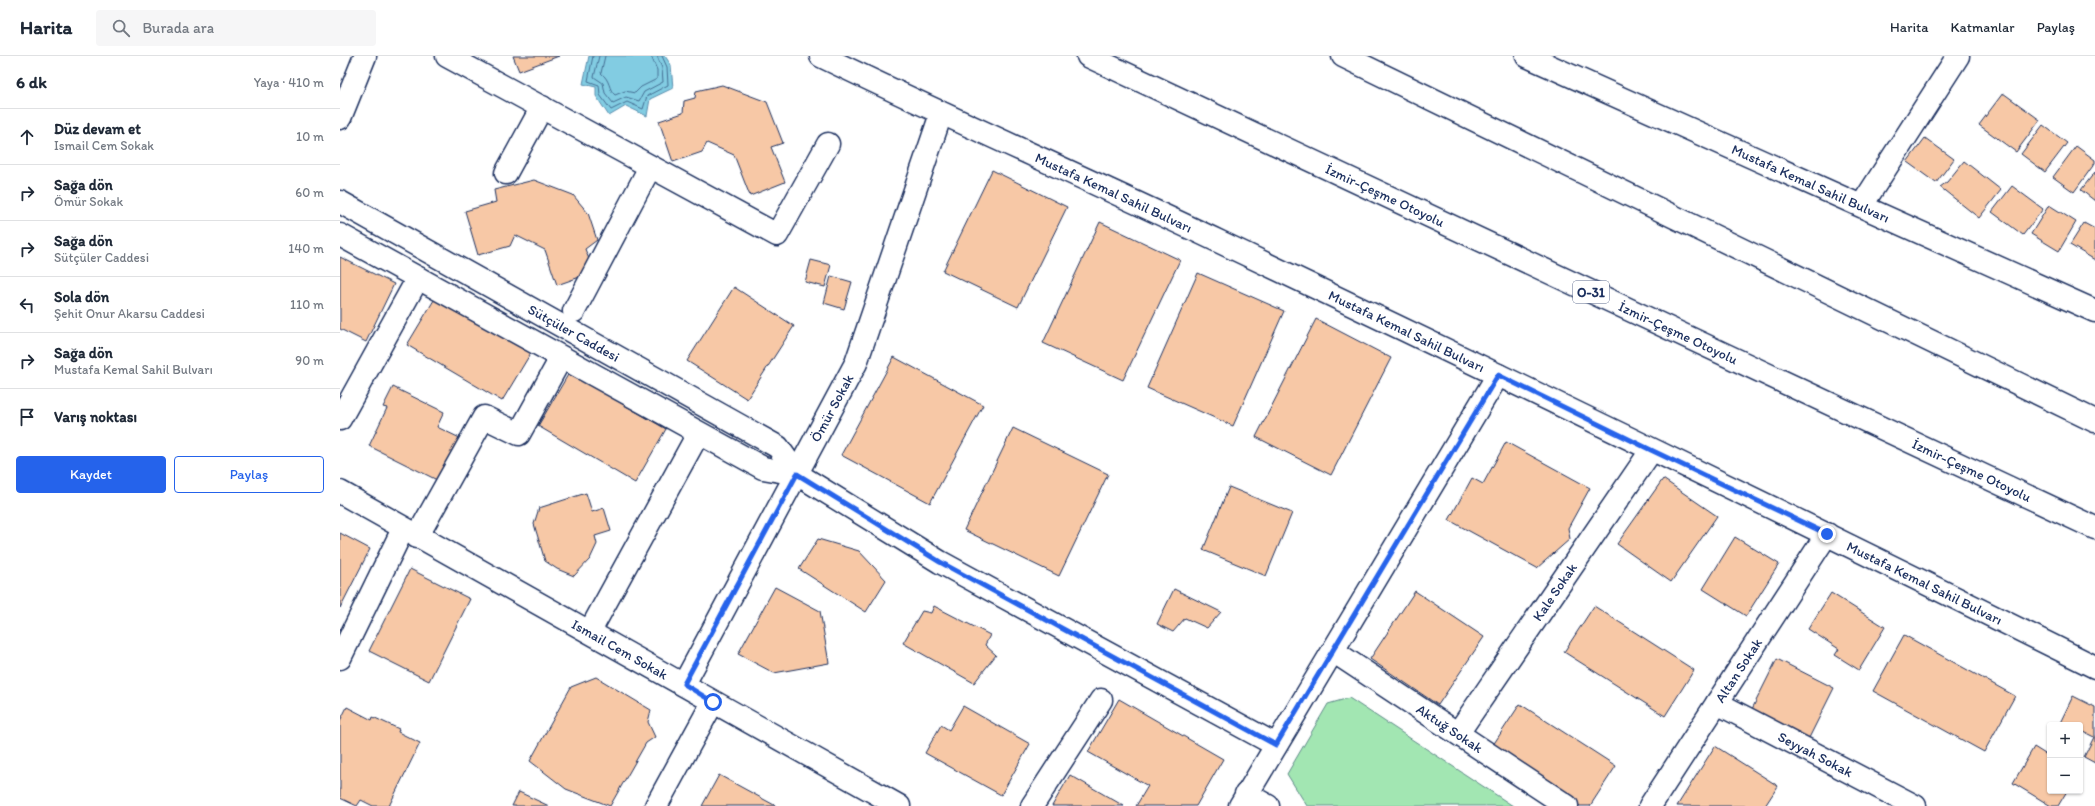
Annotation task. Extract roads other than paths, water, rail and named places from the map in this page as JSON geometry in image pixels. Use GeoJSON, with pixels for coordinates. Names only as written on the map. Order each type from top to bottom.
{"type":"FeatureCollection","features":[{"type":"Feature","properties":{"kind":"main road"},"geometry":{"type":"LineString","coordinates":[[340,118],[365,56]]}},
{"type":"Feature","properties":{"kind":"main road"},"geometry":{"type":"LineString","coordinates":[[448,56],[777,235],[828,144]]}},
{"type":"Feature","properties":{"kind":"main road","name":"Mustafa Kemal Sahil Bulvarı"},"geometry":{"type":"LineString","coordinates":[[821,56],[940,114],[1216,240],[1498,375],[1827,534],[2095,667]]}},
{"type":"Feature","properties":{"kind":"main road","name":"İzmir-Çeşme Otoyolu"},"geometry":{"type":"LineString","coordinates":[[1088,56],[2095,528]]}},
{"type":"Feature","properties":{"kind":"main road"},"geometry":{"type":"LineString","coordinates":[[1343,56],[2095,421]]}},
{"type":"Feature","properties":{"kind":"main road","name":"Mustafa Kemal Sahil Bulvarı"},"geometry":{"type":"LineString","coordinates":[[1527,56],[1862,205],[2095,311]]}},
{"type":"Feature","properties":{"kind":"main road"},"geometry":{"type":"LineString","coordinates":[[1862,205],[1958,56]]}},
{"type":"Feature","properties":{"kind":"main road"},"geometry":{"type":"LineString","coordinates":[[506,173],[542,107]]}},
{"type":"Feature","properties":{"kind":"main road","name":"Ömür Sokak"},"geometry":{"type":"LineString","coordinates":[[684,684],[856,363],[940,114]]}},
{"type":"Feature","properties":{"kind":"main road"},"geometry":{"type":"LineString","coordinates":[[574,311],[650,167]]}},
{"type":"Feature","properties":{"kind":"main road","name":"Sütçüler Caddesi"},"geometry":{"type":"LineString","coordinates":[[340,202],[778,447],[797,474]]}},
{"type":"Feature","properties":{"kind":"main road","name":"Sütçüler Caddesi"},"geometry":{"type":"LineString","coordinates":[[340,235],[762,468],[797,474],[940,562],[1276,745]]}},
{"type":"Feature","properties":{"kind":"main road"},"geometry":{"type":"LineString","coordinates":[[340,419],[418,278]]}},
{"type":"Feature","properties":{"kind":"main road"},"geometry":{"type":"LineString","coordinates":[[340,658],[410,533],[484,417],[519,434],[561,358]]}},
{"type":"Feature","properties":{"kind":"main road"},"geometry":{"type":"LineString","coordinates":[[1268,806],[1243,800],[1498,375]]}},
{"type":"Feature","properties":{"kind":"main road"},"geometry":{"type":"LineString","coordinates":[[590,631],[698,434]]}},
{"type":"Feature","properties":{"kind":"main road","name":"Kale Sokak"},"geometry":{"type":"LineString","coordinates":[[1458,734],[1651,450]]}},
{"type":"Feature","properties":{"kind":"main road","name":"Ismail Cem Sokak"},"geometry":{"type":"LineString","coordinates":[[340,492],[410,533],[590,631],[713,702],[900,806]]}},
{"type":"Feature","properties":{"kind":"main road","name":"Altan Sokak"},"geometry":{"type":"LineString","coordinates":[[1650,806],[1827,534]]}},
{"type":"Feature","properties":{"kind":"main road","name":"Aktuğ Sokak"},"geometry":{"type":"LineString","coordinates":[[1333,651],[1567,806]]}},
{"type":"Feature","properties":{"kind":"main road"},"geometry":{"type":"LineString","coordinates":[[1032,806],[1101,700]]}},
{"type":"Feature","properties":{"kind":"main road"},"geometry":{"type":"LineString","coordinates":[[656,806],[713,702]]}},
{"type":"Feature","properties":{"kind":"main road","name":"Seyyah Sokak"},"geometry":{"type":"LineString","coordinates":[[1717,702],[1890,800],[1915,806]]}},
{"type":"Feature","properties":{"kind":"water"},"geometry":{"type":"Polygon","coordinates":[[[589,56],[665,56],[671,65],[673,88],[650,99],[647,116],[626,106],[609,116],[596,96],[596,87],[583,84],[589,56]]]}}]}
